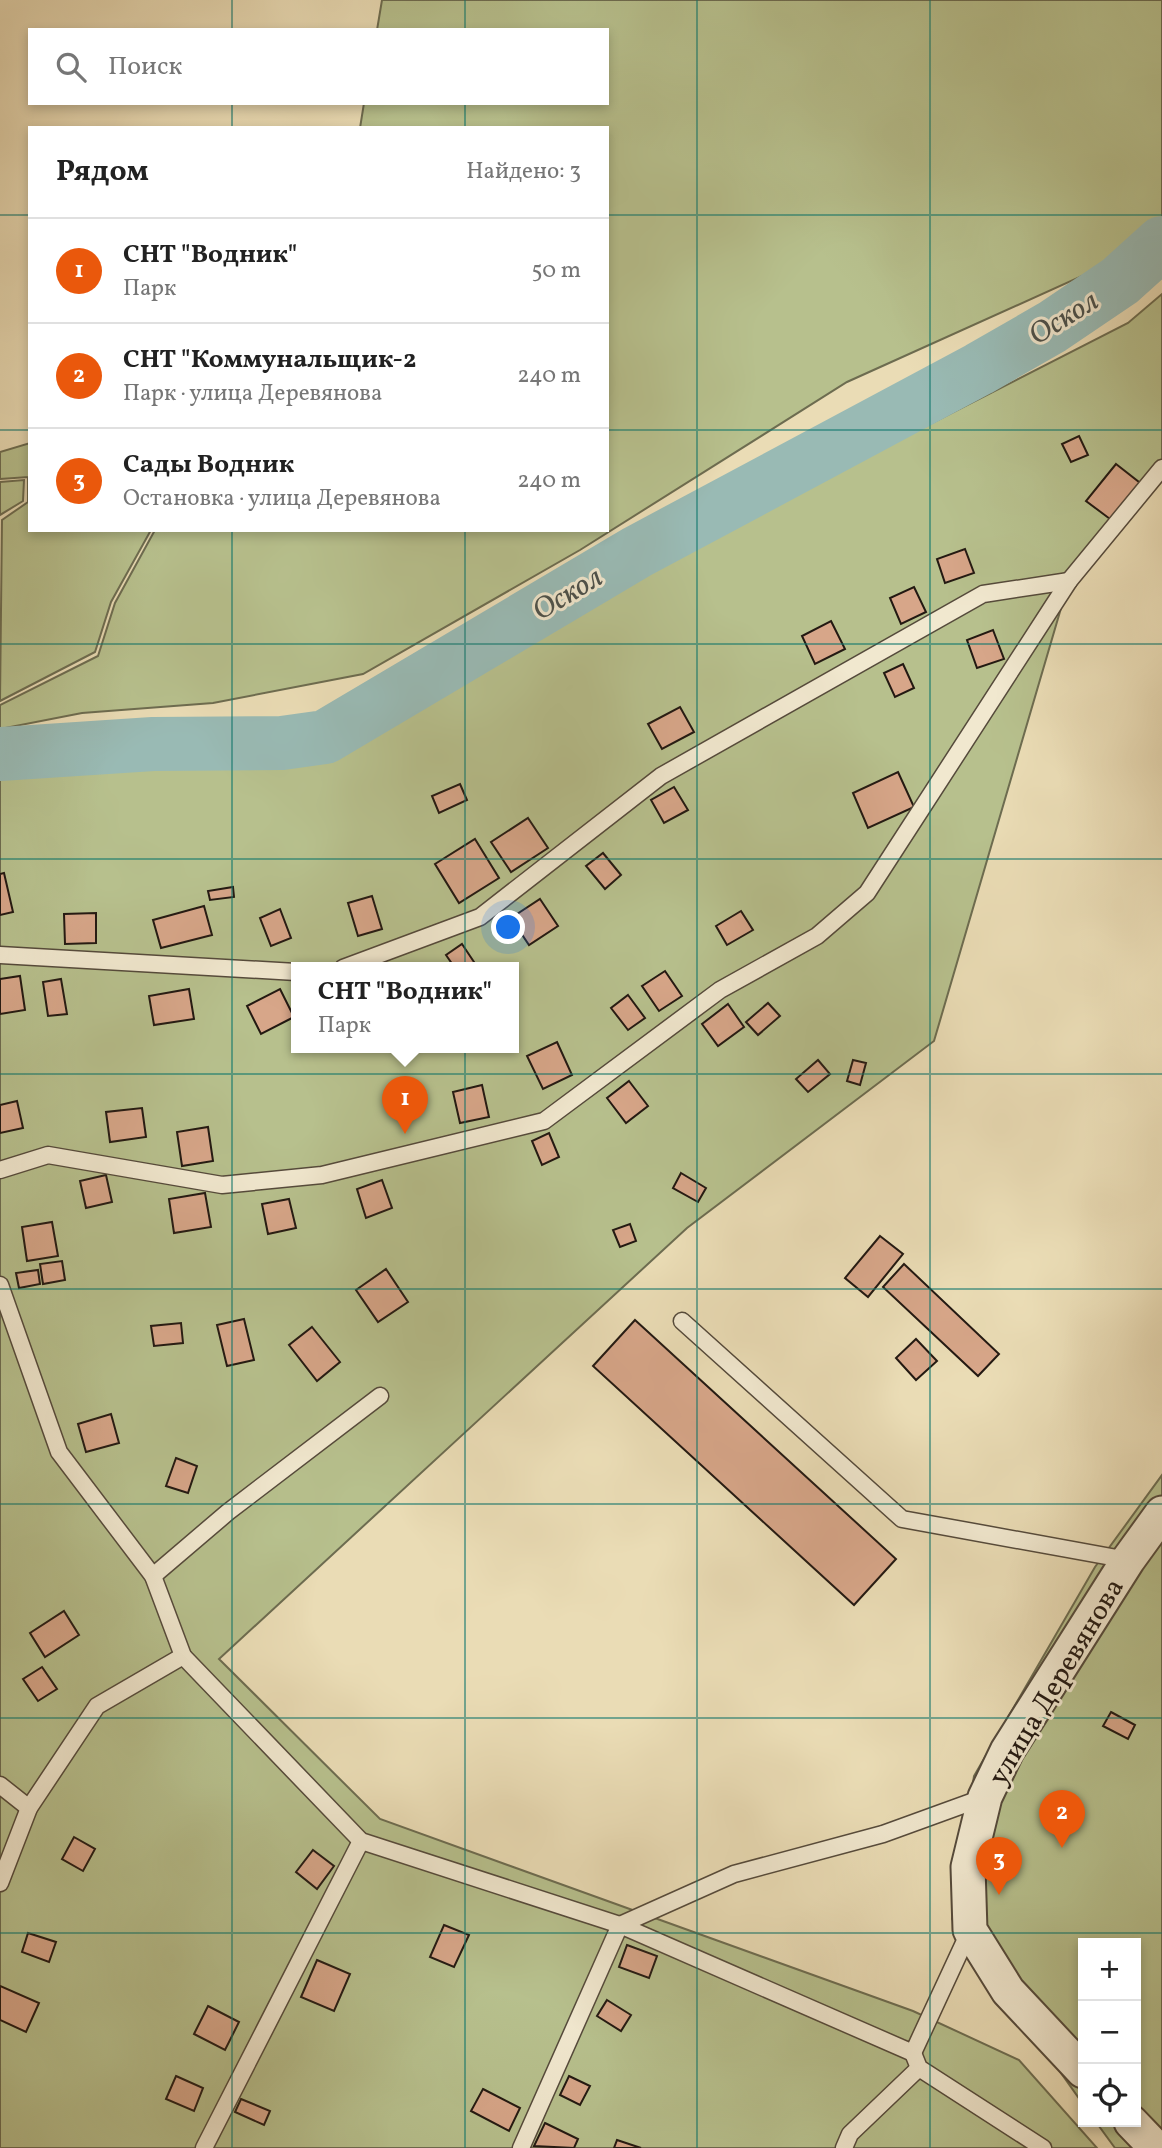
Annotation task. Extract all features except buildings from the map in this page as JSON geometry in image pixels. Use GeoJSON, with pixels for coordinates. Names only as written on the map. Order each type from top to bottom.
{"type":"FeatureCollection","features":[{"type":"Feature","properties":{"kind":"street","name":"улица Деревянова"},"geometry":{"type":"LineString","coordinates":[[970,1930],[968,1867],[985,1797],[1007,1751],[1128,1560],[1162,1513]]}},
{"type":"Feature","properties":{"kind":"street"},"geometry":{"type":"LineString","coordinates":[[970,1930],[1008,1991],[1078,2066]]}},
{"type":"Feature","properties":{"kind":"street"},"geometry":{"type":"LineString","coordinates":[[1136,2127],[1156,2148]]}},
{"type":"Feature","properties":{"kind":"lane"},"geometry":{"type":"LineString","coordinates":[[0,1170],[48,1155],[222,1185],[322,1175],[544,1121],[720,990],[817,936],[867,893],[1069,581],[1162,468]]}},
{"type":"Feature","properties":{"kind":"lane"},"geometry":{"type":"LineString","coordinates":[[359,962],[480,916],[661,776],[983,594],[1069,581]]}},
{"type":"Feature","properties":{"kind":"lane"},"geometry":{"type":"LineString","coordinates":[[0,955],[291,972]]}},
{"type":"Feature","properties":{"kind":"lane"},"geometry":{"type":"LineString","coordinates":[[0,1284],[59,1452],[153,1576],[183,1656],[361,1841],[620,1924],[916,2060],[1043,2148]]}},
{"type":"Feature","properties":{"kind":"lane"},"geometry":{"type":"LineString","coordinates":[[682,1321],[902,1519],[1128,1560]]}},
{"type":"Feature","properties":{"kind":"lane"},"geometry":{"type":"LineString","coordinates":[[153,1576],[228,1513],[380,1396]]}},
{"type":"Feature","properties":{"kind":"lane"},"geometry":{"type":"LineString","coordinates":[[0,1883],[29,1808],[97,1706],[183,1656]]}},
{"type":"Feature","properties":{"kind":"lane"},"geometry":{"type":"LineString","coordinates":[[0,1785],[29,1808]]}},
{"type":"Feature","properties":{"kind":"lane"},"geometry":{"type":"LineString","coordinates":[[521,2148],[620,1924],[734,1874],[883,1833],[985,1797]]}},
{"type":"Feature","properties":{"kind":"lane"},"geometry":{"type":"LineString","coordinates":[[204,2148],[361,1841]]}},
{"type":"Feature","properties":{"kind":"lane"},"geometry":{"type":"LineString","coordinates":[[844,2148],[850,2134],[916,2060],[970,1930]]}},
{"type":"Feature","properties":{"kind":"green space"},"geometry":{"type":"Polygon","coordinates":[[[382,0],[1162,0],[1162,222],[1102,267],[847,382],[609,532],[609,126],[360,126],[364,105],[609,105],[609,28],[377,28],[382,0]]]}},
{"type":"Feature","properties":{"kind":"green space"},"geometry":{"type":"Polygon","coordinates":[[[1162,294],[1162,467],[1069,581],[934,1041],[687,1228],[219,1659],[380,1819],[913,2011],[1019,2060],[1097,2148],[0,2148],[0,768],[146,762],[279,761],[331,753],[646,569],[1128,323],[1162,294]]]}},
{"type":"Feature","properties":{"kind":"green space"},"geometry":{"type":"Polygon","coordinates":[[[28,444],[28,477],[0,479],[0,452],[28,444]]]}},
{"type":"Feature","properties":{"kind":"green space"},"geometry":{"type":"Polygon","coordinates":[[[24,480],[23,501],[0,515],[0,482],[24,480]]]}},
{"type":"Feature","properties":{"kind":"green space"},"geometry":{"type":"Polygon","coordinates":[[[28,502],[28,532],[150,532],[111,602],[95,652],[0,701],[2,520],[28,502]]]}},
{"type":"Feature","properties":{"kind":"green space"},"geometry":{"type":"Polygon","coordinates":[[[154,532],[609,532],[363,674],[213,703],[82,713],[0,729],[0,705],[98,656],[115,603],[154,532]]]}},
{"type":"Feature","properties":{"kind":"green space"},"geometry":{"type":"Polygon","coordinates":[[[1162,1475],[1162,2148],[1115,2148],[1100,2127],[1141,2127],[1141,1938],[1078,1938],[1078,2097],[952,1919],[974,1776],[1095,1567],[1162,1475]]]}},
{"type":"Feature","properties":{"kind":"waterway","name":"Оскол"},"geometry":{"type":"LineString","coordinates":[[0,754],[153,744],[282,743],[325,737],[637,552],[979,369],[1052,327],[1120,281],[1162,243]]}},
{"type":"Feature","properties":{"kind":"place","name":"СНТ \"Водник\""},"geometry":{"type":"Point","coordinates":[405,1134]}},
{"type":"Feature","properties":{"kind":"place","name":"СНТ \"Коммунальщик-2"},"geometry":{"type":"Point","coordinates":[1062,1848]}},
{"type":"Feature","properties":{"kind":"place","name":"Сады Водник"},"geometry":{"type":"Point","coordinates":[999,1895]}}]}
